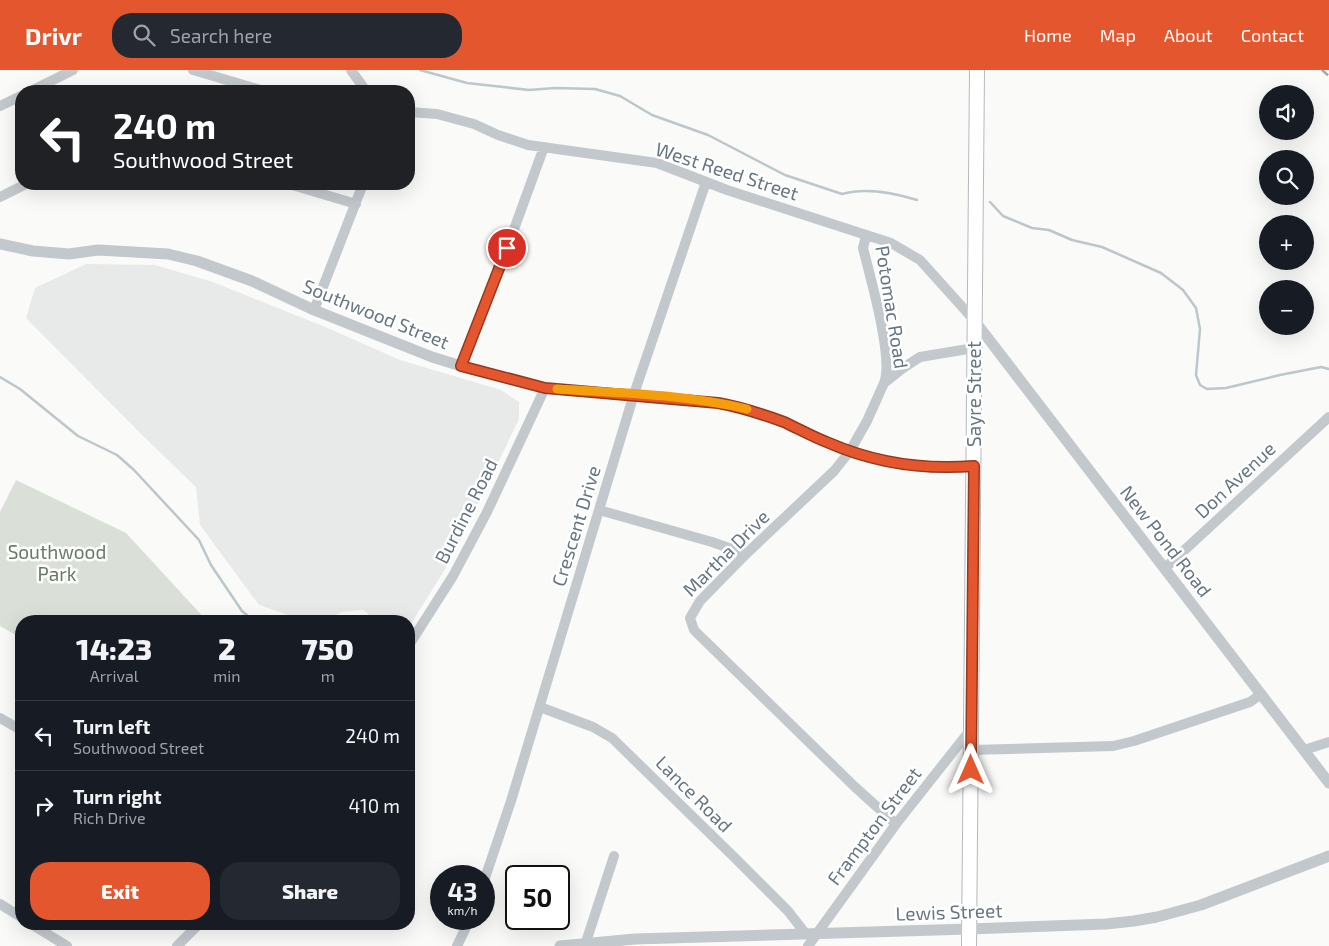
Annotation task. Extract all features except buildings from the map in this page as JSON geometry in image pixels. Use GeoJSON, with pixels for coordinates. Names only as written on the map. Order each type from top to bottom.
{"type":"FeatureCollection","features":[{"type":"Feature","properties":{"kind":"main road","name":"Sayre Street"},"geometry":{"type":"LineString","coordinates":[[969,946],[976,70]]}},
{"type":"Feature","properties":{"kind":"street"},"geometry":{"type":"LineString","coordinates":[[42,85],[73,70]]}},
{"type":"Feature","properties":{"kind":"street"},"geometry":{"type":"LineString","coordinates":[[193,70],[244,85]]}},
{"type":"Feature","properties":{"kind":"street"},"geometry":{"type":"LineString","coordinates":[[351,70],[362,85]]}},
{"type":"Feature","properties":{"kind":"street"},"geometry":{"type":"LineString","coordinates":[[0,106],[15,99]]}},
{"type":"Feature","properties":{"kind":"street","name":"West Reed Street"},"geometry":{"type":"LineString","coordinates":[[415,112],[437,114],[474,124],[498,135],[528,145],[657,164],[891,243],[920,260],[974,320]]}},
{"type":"Feature","properties":{"kind":"street"},"geometry":{"type":"LineString","coordinates":[[461,366],[501,265],[544,147]]}},
{"type":"Feature","properties":{"kind":"street","name":"Crescent Drive"},"geometry":{"type":"LineString","coordinates":[[489,865],[540,707],[634,394],[706,182]]}},
{"type":"Feature","properties":{"kind":"street"},"geometry":{"type":"LineString","coordinates":[[0,197],[15,190]]}},
{"type":"Feature","properties":{"kind":"street"},"geometry":{"type":"LineString","coordinates":[[313,190],[356,204]]}},
{"type":"Feature","properties":{"kind":"street"},"geometry":{"type":"LineString","coordinates":[[314,310],[361,190]]}},
{"type":"Feature","properties":{"kind":"street","name":"Potomac Road"},"geometry":{"type":"LineString","coordinates":[[866,236],[863,248],[884,342],[888,374],[884,383]]}},
{"type":"Feature","properties":{"kind":"street","name":"Southwood Street"},"geometry":{"type":"LineString","coordinates":[[0,244],[33,251],[69,254],[98,250],[168,254],[198,261],[252,281],[314,310],[432,357],[461,366],[545,388],[634,394],[746,408],[829,443],[884,461],[921,467],[974,466]]}},
{"type":"Feature","properties":{"kind":"street","name":"New Pond Road"},"geometry":{"type":"LineString","coordinates":[[974,320],[1329,783]]}},
{"type":"Feature","properties":{"kind":"street"},"geometry":{"type":"LineString","coordinates":[[884,383],[920,357],[974,348]]}},
{"type":"Feature","properties":{"kind":"street","name":"Martha Drive"},"geometry":{"type":"LineString","coordinates":[[884,383],[875,406],[850,451],[825,481],[746,554],[700,601],[690,618],[694,630],[783,718],[896,824]]}},
{"type":"Feature","properties":{"kind":"street","name":"Burdine Road"},"geometry":{"type":"LineString","coordinates":[[415,636],[453,576],[487,512],[545,388]]}},
{"type":"Feature","properties":{"kind":"street","name":"Don Avenue"},"geometry":{"type":"LineString","coordinates":[[1165,568],[1329,416]]}},
{"type":"Feature","properties":{"kind":"street"},"geometry":{"type":"LineString","coordinates":[[599,510],[712,542],[746,554]]}},
{"type":"Feature","properties":{"kind":"street"},"geometry":{"type":"LineString","coordinates":[[972,750],[1114,746],[1250,702],[1261,694]]}},
{"type":"Feature","properties":{"kind":"street","name":"Lance Road"},"geometry":{"type":"LineString","coordinates":[[540,707],[593,727],[612,738],[811,933]]}},
{"type":"Feature","properties":{"kind":"street"},"geometry":{"type":"LineString","coordinates":[[0,718],[15,727]]}},
{"type":"Feature","properties":{"kind":"street","name":"Frampton Street"},"geometry":{"type":"LineString","coordinates":[[808,946],[811,933],[971,728]]}},
{"type":"Feature","properties":{"kind":"street"},"geometry":{"type":"LineString","coordinates":[[1304,750],[1329,742]]}},
{"type":"Feature","properties":{"kind":"street"},"geometry":{"type":"LineString","coordinates":[[586,942],[614,856]]}},
{"type":"Feature","properties":{"kind":"street","name":"Lewis Street"},"geometry":{"type":"LineString","coordinates":[[560,946],[586,942],[635,939],[1106,924],[1157,918],[1201,905],[1329,856]]}},
{"type":"Feature","properties":{"kind":"street"},"geometry":{"type":"LineString","coordinates":[[0,904],[15,914]]}},
{"type":"Feature","properties":{"kind":"street"},"geometry":{"type":"LineString","coordinates":[[41,930],[67,946]]}},
{"type":"Feature","properties":{"kind":"street"},"geometry":{"type":"LineString","coordinates":[[177,946],[193,930]]}},
{"type":"Feature","properties":{"kind":"street"},"geometry":{"type":"LineString","coordinates":[[457,946],[465,930]]}},
{"type":"Feature","properties":{"kind":"shaded area"},"geometry":{"type":"Polygon","coordinates":[[[86,264],[155,265],[213,282],[323,326],[400,360],[501,390],[519,402],[519,419],[452,558],[415,617],[415,615],[369,615],[363,610],[342,612],[336,615],[288,615],[259,605],[200,525],[196,487],[26,318],[35,288],[86,264]]]}},
{"type":"Feature","properties":{"kind":"green space","name":"Southwood Park"},"geometry":{"type":"Polygon","coordinates":[[[16,480],[126,533],[201,615],[15,615],[15,635],[0,626],[0,512],[16,480]]]}},
{"type":"Feature","properties":{"kind":"waterway"},"geometry":{"type":"LineString","coordinates":[[420,70],[467,83],[529,90],[555,88],[595,89],[620,96],[652,115],[708,135],[785,175],[842,194],[871,191],[890,193],[917,200]]}},
{"type":"Feature","properties":{"kind":"waterway"},"geometry":{"type":"LineString","coordinates":[[990,202],[1003,216],[1032,228],[1049,230],[1072,240],[1102,247],[1161,273],[1183,290],[1196,308],[1200,329],[1196,375],[1200,385],[1207,389],[1226,388],[1321,367],[1329,369]]}},
{"type":"Feature","properties":{"kind":"waterway"},"geometry":{"type":"LineString","coordinates":[[0,377],[20,389],[78,436],[117,455],[134,470],[199,540],[211,565],[242,611],[247,615]]}},
{"type":"Feature","properties":{"kind":"railway"},"geometry":{"type":"LineString","coordinates":[[1322,70],[1329,76]]}},
{"type":"Feature","properties":{"kind":"slow traffic"},"geometry":{"type":"LineString","coordinates":[[557,389],[634,394],[718,403],[747,409]]}},
{"type":"Feature","properties":{"kind":"route"},"geometry":{"type":"LineString","coordinates":[[507,248],[461,366],[545,388],[634,394],[746,408],[829,443],[884,461],[921,467],[974,466],[971,770]]}}]}
